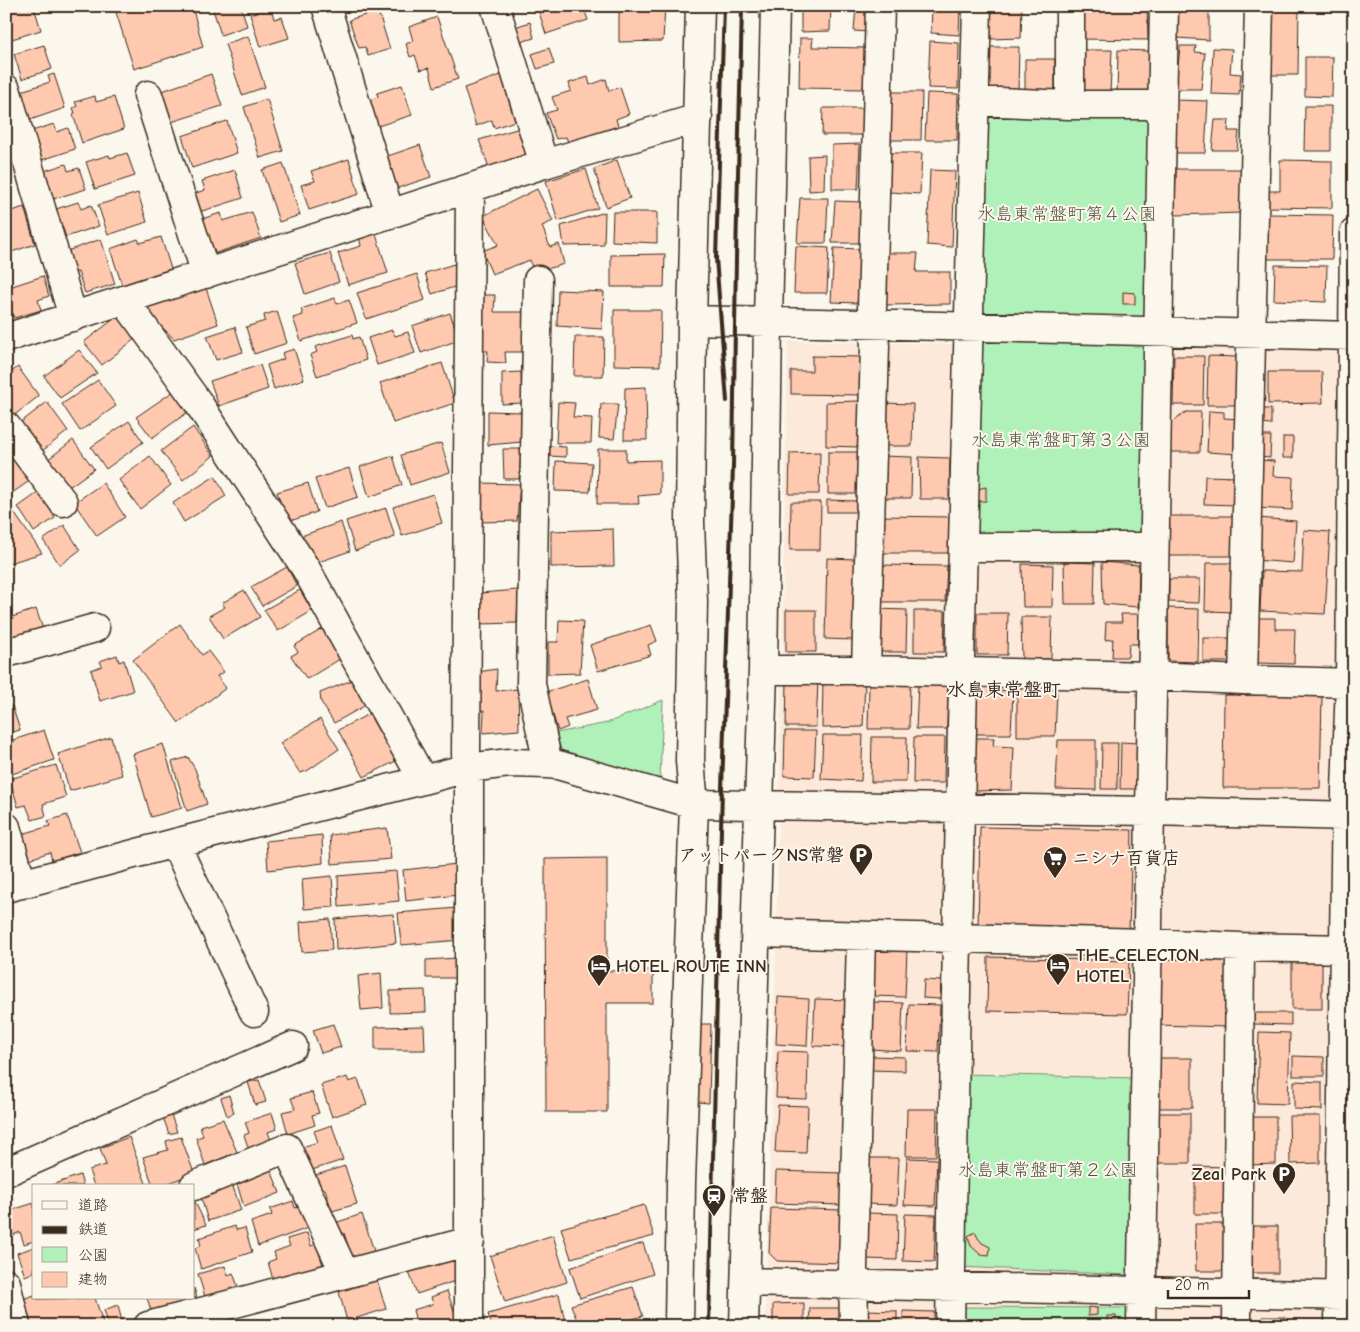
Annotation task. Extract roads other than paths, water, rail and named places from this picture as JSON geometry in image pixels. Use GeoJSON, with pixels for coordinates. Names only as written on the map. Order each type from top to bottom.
{"type":"FeatureCollection","features":[{"type":"Feature","properties":{"kind":"street"},"geometry":{"type":"LineString","coordinates":[[326,6],[390,214]]}},
{"type":"Feature","properties":{"kind":"street"},"geometry":{"type":"LineString","coordinates":[[495,6],[544,164]]}},
{"type":"Feature","properties":{"kind":"street"},"geometry":{"type":"LineString","coordinates":[[679,1326],[681,1183],[694,804],[690,760],[693,602],[690,522],[692,320],[700,6]]}},
{"type":"Feature","properties":{"kind":"street"},"geometry":{"type":"LineString","coordinates":[[744,1326],[760,805],[775,6]]}},
{"type":"Feature","properties":{"kind":"street"},"geometry":{"type":"LineString","coordinates":[[866,670],[875,346],[872,309],[880,6]]}},
{"type":"Feature","properties":{"kind":"street"},"geometry":{"type":"LineString","coordinates":[[950,1326],[959,808],[963,685],[960,660],[977,6]]}},
{"type":"Feature","properties":{"kind":"street"},"geometry":{"type":"LineString","coordinates":[[1070,6],[1070,105]]}},
{"type":"Feature","properties":{"kind":"street"},"geometry":{"type":"LineString","coordinates":[[1141,1326],[1164,6]]}},
{"type":"Feature","properties":{"kind":"street"},"geometry":{"type":"LineString","coordinates":[[1244,680],[1259,6]]}},
{"type":"Feature","properties":{"kind":"street"},"geometry":{"type":"LineString","coordinates":[[6,89],[73,317]]}},
{"type":"Feature","properties":{"kind":"street"},"geometry":{"type":"LineString","coordinates":[[148,95],[206,274]]}},
{"type":"Feature","properties":{"kind":"street"},"geometry":{"type":"LineString","coordinates":[[974,101],[1070,105],[1162,105]]}},
{"type":"Feature","properties":{"kind":"street"},"geometry":{"type":"LineString","coordinates":[[6,338],[544,164],[698,118]]}},
{"type":"Feature","properties":{"kind":"street"},"geometry":{"type":"LineString","coordinates":[[470,188],[466,754],[469,803],[470,1326]]}},
{"type":"Feature","properties":{"kind":"street"},"geometry":{"type":"LineString","coordinates":[[1339,1326],[1347,1296],[1354,233]]}},
{"type":"Feature","properties":{"kind":"street"},"geometry":{"type":"LineString","coordinates":[[538,280],[531,684],[548,764]]}},
{"type":"Feature","properties":{"kind":"street"},"geometry":{"type":"LineString","coordinates":[[124,300],[197,401],[306,569],[423,780]]}},
{"type":"Feature","properties":{"kind":"street"},"geometry":{"type":"LineString","coordinates":[[692,320],[1353,336]]}},
{"type":"Feature","properties":{"kind":"street"},"geometry":{"type":"LineString","coordinates":[[6,426],[63,502]]}},
{"type":"Feature","properties":{"kind":"street"},"geometry":{"type":"LineString","coordinates":[[963,547],[1154,547]]}},
{"type":"Feature","properties":{"kind":"street"},"geometry":{"type":"LineString","coordinates":[[6,653],[95,628]]}},
{"type":"Feature","properties":{"kind":"street"},"geometry":{"type":"LineString","coordinates":[[763,670],[866,670],[1152,676],[1352,683]]}},
{"type":"Feature","properties":{"kind":"street"},"geometry":{"type":"LineString","coordinates":[[6,827],[14,886],[179,850],[468,768],[510,763],[558,765],[694,804],[1350,816]]}},
{"type":"Feature","properties":{"kind":"street"},"geometry":{"type":"LineString","coordinates":[[179,850],[254,1012]]}},
{"type":"Feature","properties":{"kind":"street"},"geometry":{"type":"LineString","coordinates":[[756,933],[1349,949]]}},
{"type":"Feature","properties":{"kind":"street"},"geometry":{"type":"LineString","coordinates":[[854,1326],[862,936]]}},
{"type":"Feature","properties":{"kind":"street"},"geometry":{"type":"LineString","coordinates":[[1237,1326],[1240,947]]}},
{"type":"Feature","properties":{"kind":"street"},"geometry":{"type":"LineString","coordinates":[[6,1172],[293,1046]]}},
{"type":"Feature","properties":{"kind":"street"},"geometry":{"type":"LineString","coordinates":[[195,1186],[287,1148],[345,1274]]}},
{"type":"Feature","properties":{"kind":"street"},"geometry":{"type":"LineString","coordinates":[[148,1326],[470,1241]]}},
{"type":"Feature","properties":{"kind":"street"},"geometry":{"type":"LineString","coordinates":[[746,1282],[1347,1296]]}},
{"type":"Feature","properties":{"kind":"street"},"geometry":{"type":"LineString","coordinates":[[6,1283],[16,1326]]}},
{"type":"Feature","properties":{"kind":"railway"},"geometry":{"type":"LineString","coordinates":[[724,6],[716,258],[727,401]]}},
{"type":"Feature","properties":{"kind":"railway"},"geometry":{"type":"LineString","coordinates":[[709,1326],[722,788],[733,466],[742,6]]}},
{"type":"Feature","properties":{"kind":"place","name":"アットパークNS常磐"},"geometry":{"type":"Point","coordinates":[861,876]}},
{"type":"Feature","properties":{"kind":"place","name":"ニシナ百貨店"},"geometry":{"type":"Point","coordinates":[1055,879]}},
{"type":"Feature","properties":{"kind":"place","name":"THE CELECTON HOTEL"},"geometry":{"type":"Point","coordinates":[1058,986]}},
{"type":"Feature","properties":{"kind":"place","name":"HOTEL ROUTE INN"},"geometry":{"type":"Point","coordinates":[599,987]}},
{"type":"Feature","properties":{"kind":"place","name":"Zeal Park"},"geometry":{"type":"Point","coordinates":[1284,1195]}},
{"type":"Feature","properties":{"kind":"place","name":"常盤"},"geometry":{"type":"Point","coordinates":[714,1217]}},
{"type":"Feature","properties":{"kind":"district","name":"水島東常盤町"},"geometry":{"type":"Point","coordinates":[1004,689]}},
{"type":"Feature","properties":{"kind":"park label","name":"水島東常盤町第４公園"},"geometry":{"type":"Point","coordinates":[1067,214]}},
{"type":"Feature","properties":{"kind":"park label","name":"水島東常盤町第３公園"},"geometry":{"type":"Point","coordinates":[1061,440]}},
{"type":"Feature","properties":{"kind":"park label","name":"水島東常盤町第２公園"},"geometry":{"type":"Point","coordinates":[1048,1170]}}]}
